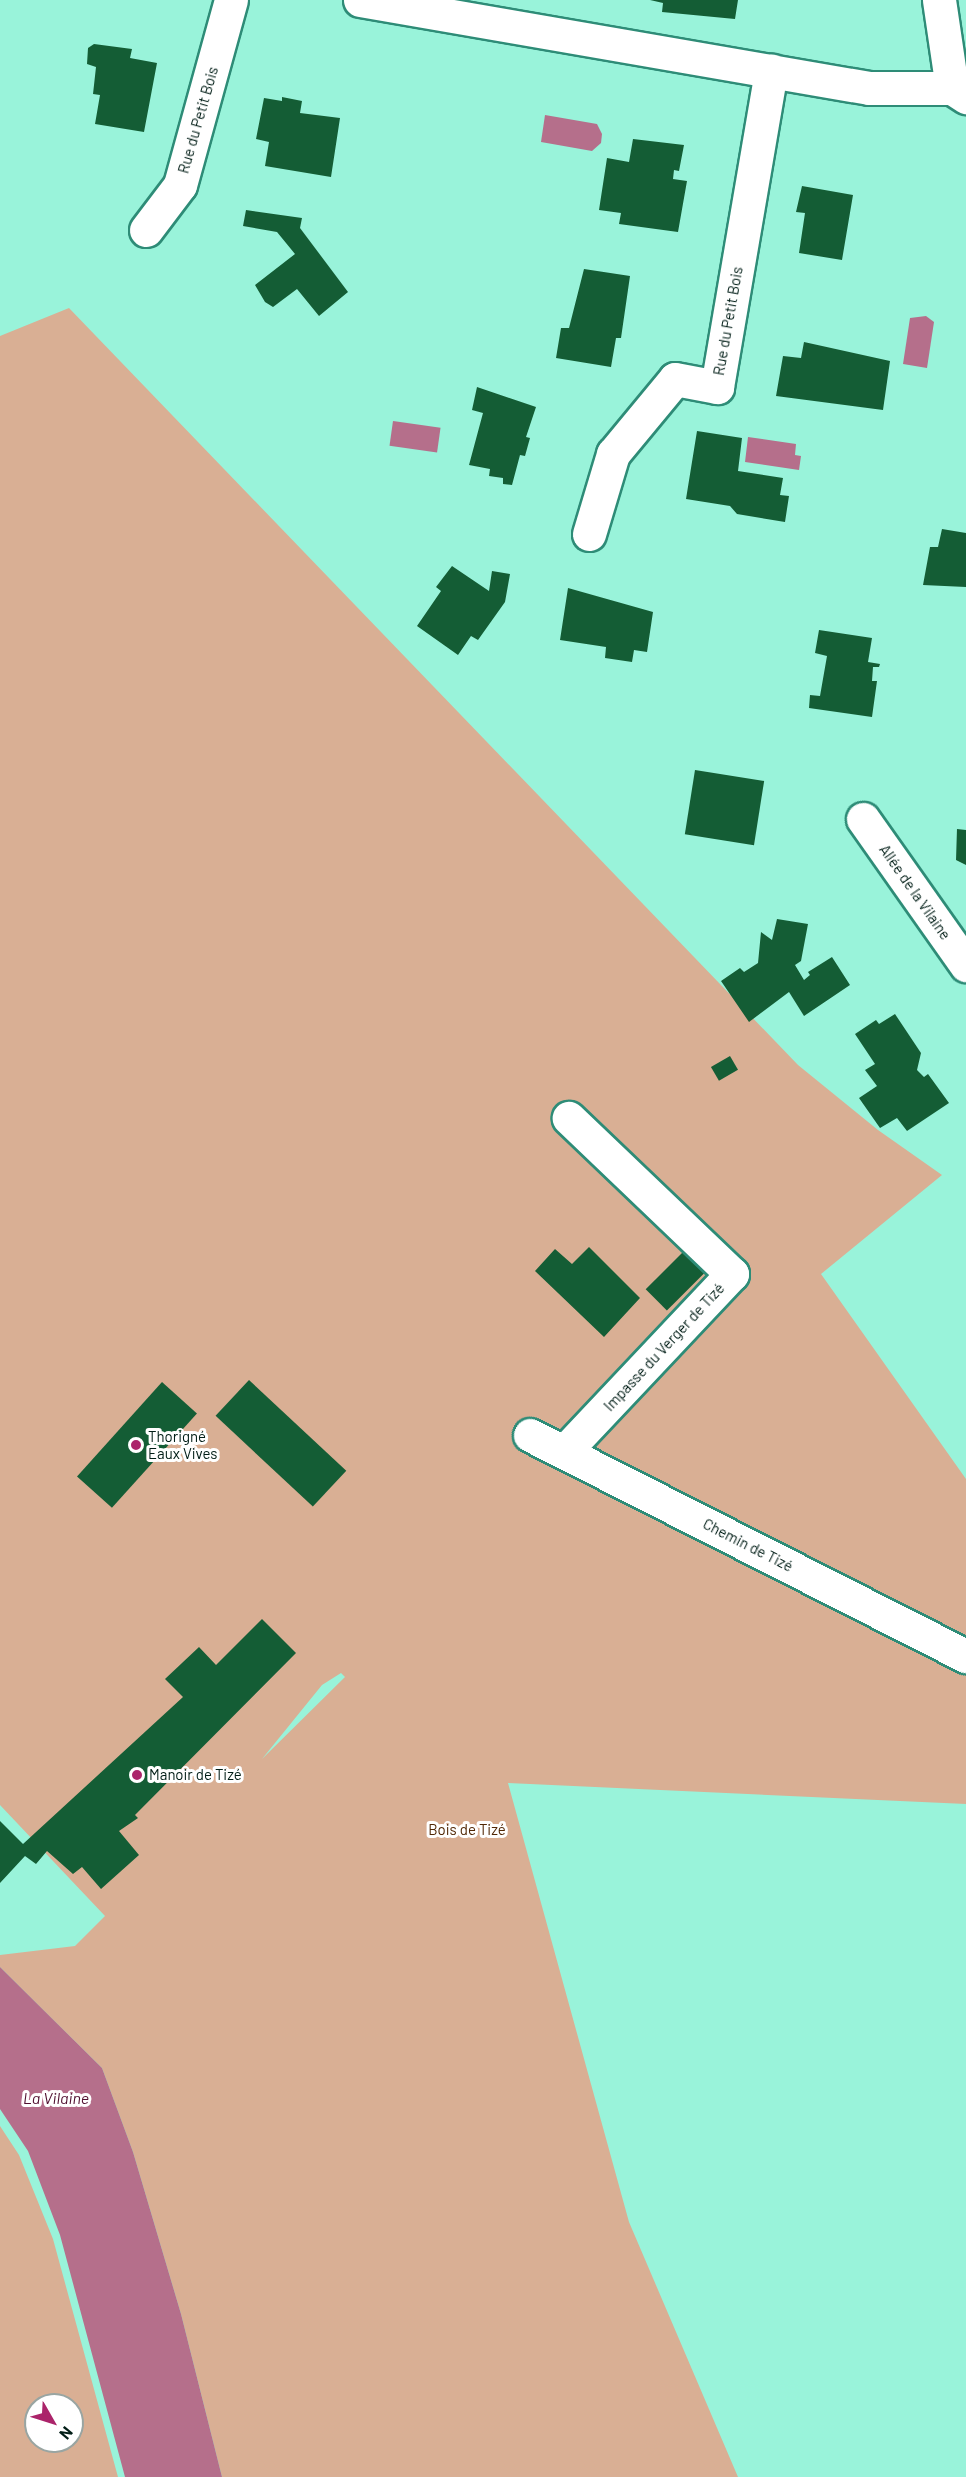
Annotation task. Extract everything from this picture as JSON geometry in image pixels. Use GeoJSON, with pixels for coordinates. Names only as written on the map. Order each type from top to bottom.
{"type":"FeatureCollection","features":[{"type":"Feature","properties":{"kind":"street","name":"Rue du Petit Bois"},"geometry":{"type":"LineString","coordinates":[[146,230],[180,184],[231,0]]}},
{"type":"Feature","properties":{"kind":"street"},"geometry":{"type":"LineString","coordinates":[[360,0],[869,88],[959,93],[939,0]]}},
{"type":"Feature","properties":{"kind":"street","name":"Rue du Petit Bois"},"geometry":{"type":"LineString","coordinates":[[588,534],[614,454],[675,378],[717,387],[771,71]]}},
{"type":"Feature","properties":{"kind":"street","name":"Allée de la Vilaine"},"geometry":{"type":"LineString","coordinates":[[863,819],[966,965]]}},
{"type":"Feature","properties":{"kind":"street","name":"Impasse du Verger de Tizé"},"geometry":{"type":"LineString","coordinates":[[564,1452],[732,1274],[569,1118]]}},
{"type":"Feature","properties":{"kind":"street","name":"Chemin de Tizé"},"geometry":{"type":"LineString","coordinates":[[530,1435],[966,1656]]}},
{"type":"Feature","properties":{"kind":"green space","name":"Bois de Tizé"},"geometry":{"type":"Polygon","coordinates":[[[69,308],[798,1065],[878,1130],[942,1175],[821,1274],[966,1479],[966,1804],[508,1783],[629,2222],[738,2477],[222,2477],[181,2314],[133,2152],[102,2068],[0,1967],[0,1955],[75,1946],[105,1916],[0,1805],[0,336],[69,308]],[[341,1673],[322,1685],[262,1759],[345,1677],[341,1673]]]}},
{"type":"Feature","properties":{"kind":"green space"},"geometry":{"type":"Polygon","coordinates":[[[0,2126],[19,2155],[53,2239],[118,2477],[0,2477],[0,2126]]]}},
{"type":"Feature","properties":{"kind":"water"},"geometry":{"type":"Polygon","coordinates":[[[545,115],[597,124],[602,134],[601,143],[592,151],[541,142],[545,115]]]}},
{"type":"Feature","properties":{"kind":"water"},"geometry":{"type":"Polygon","coordinates":[[[926,316],[934,322],[927,368],[903,364],[910,318],[926,316]]]}},
{"type":"Feature","properties":{"kind":"water"},"geometry":{"type":"Polygon","coordinates":[[[393,421],[441,428],[437,452],[390,446],[393,421]]]}},
{"type":"Feature","properties":{"kind":"water"},"geometry":{"type":"Polygon","coordinates":[[[748,437],[796,444],[795,455],[801,456],[799,470],[745,462],[748,437]]]}},
{"type":"Feature","properties":{"kind":"water","name":"La Vilaine"},"geometry":{"type":"Polygon","coordinates":[[[0,1967],[102,2068],[133,2152],[181,2314],[222,2477],[125,2477],[60,2235],[28,2151],[0,2109],[0,1967]]]}},
{"type":"Feature","properties":{"kind":"building"},"geometry":{"type":"Polygon","coordinates":[[[650,0],[738,0],[735,19],[662,12],[663,3],[650,0]]]}},
{"type":"Feature","properties":{"kind":"building"},"geometry":{"type":"Polygon","coordinates":[[[94,44],[132,49],[130,58],[157,63],[144,132],[95,124],[100,95],[93,94],[96,67],[87,64],[88,48],[94,44]]]}},
{"type":"Feature","properties":{"kind":"building"},"geometry":{"type":"Polygon","coordinates":[[[282,97],[302,101],[300,113],[340,118],[331,177],[265,166],[269,142],[256,139],[264,98],[282,101],[282,97]]]}},
{"type":"Feature","properties":{"kind":"building"},"geometry":{"type":"Polygon","coordinates":[[[633,139],[684,145],[679,171],[674,170],[673,179],[687,181],[678,232],[619,224],[621,213],[599,210],[607,158],[629,162],[633,139]]]}},
{"type":"Feature","properties":{"kind":"building"},"geometry":{"type":"Polygon","coordinates":[[[802,186],[853,195],[842,260],[799,253],[805,213],[796,212],[802,186]]]}},
{"type":"Feature","properties":{"kind":"building"},"geometry":{"type":"Polygon","coordinates":[[[246,210],[302,218],[300,228],[348,292],[319,316],[297,289],[273,307],[265,302],[255,285],[295,254],[277,232],[243,226],[246,210]]]}},
{"type":"Feature","properties":{"kind":"building"},"geometry":{"type":"Polygon","coordinates":[[[584,269],[630,276],[621,338],[616,338],[611,367],[556,358],[561,328],[569,328],[584,269]]]}},
{"type":"Feature","properties":{"kind":"building"},"geometry":{"type":"Polygon","coordinates":[[[804,342],[890,361],[883,410],[776,396],[783,356],[801,358],[804,342]]]}},
{"type":"Feature","properties":{"kind":"building"},"geometry":{"type":"Polygon","coordinates":[[[477,387],[536,407],[526,437],[530,438],[525,456],[520,455],[512,485],[503,484],[503,478],[489,476],[490,469],[469,465],[483,413],[472,410],[477,387]]]}},
{"type":"Feature","properties":{"kind":"building"},"geometry":{"type":"Polygon","coordinates":[[[697,431],[742,438],[738,471],[783,478],[780,495],[789,496],[785,522],[737,514],[730,506],[686,499],[697,431]]]}},
{"type":"Feature","properties":{"kind":"building"},"geometry":{"type":"Polygon","coordinates":[[[942,529],[966,533],[966,587],[923,585],[930,547],[938,547],[942,529]]]}},
{"type":"Feature","properties":{"kind":"building"},"geometry":{"type":"Polygon","coordinates":[[[452,566],[489,591],[492,571],[510,574],[505,602],[478,640],[471,636],[458,655],[417,626],[441,591],[436,587],[452,566]]]}},
{"type":"Feature","properties":{"kind":"building"},"geometry":{"type":"Polygon","coordinates":[[[568,588],[653,612],[647,652],[634,650],[632,662],[605,658],[606,647],[560,640],[568,588]]]}},
{"type":"Feature","properties":{"kind":"building"},"geometry":{"type":"Polygon","coordinates":[[[819,630],[872,638],[868,662],[880,664],[879,667],[873,667],[872,681],[877,681],[872,717],[809,708],[810,695],[820,696],[827,656],[815,653],[819,630]]]}},
{"type":"Feature","properties":{"kind":"building"},"geometry":{"type":"Polygon","coordinates":[[[695,770],[764,781],[754,845],[685,834],[695,770]]]}},
{"type":"Feature","properties":{"kind":"building"},"geometry":{"type":"Polygon","coordinates":[[[957,829],[966,830],[966,865],[956,860],[957,829]]]}},
{"type":"Feature","properties":{"kind":"building"},"geometry":{"type":"Polygon","coordinates":[[[777,919],[808,924],[801,961],[795,965],[804,980],[810,975],[808,972],[832,957],[850,985],[804,1016],[789,992],[749,1022],[721,981],[740,968],[744,972],[758,963],[761,932],[772,940],[777,919]]]}},
{"type":"Feature","properties":{"kind":"building"},"geometry":{"type":"Polygon","coordinates":[[[895,1014],[921,1053],[917,1070],[924,1077],[928,1074],[949,1103],[907,1131],[897,1118],[880,1128],[859,1098],[877,1086],[865,1070],[875,1064],[855,1034],[876,1020],[879,1024],[895,1014]]]}},
{"type":"Feature","properties":{"kind":"building"},"geometry":{"type":"Polygon","coordinates":[[[730,1056],[738,1070],[719,1081],[711,1067],[730,1056]]]}},
{"type":"Feature","properties":{"kind":"building"},"geometry":{"type":"Polygon","coordinates":[[[589,1247],[640,1298],[604,1337],[535,1271],[555,1249],[572,1264],[589,1247]]]}},
{"type":"Feature","properties":{"kind":"building"},"geometry":{"type":"Polygon","coordinates":[[[686,1249],[707,1270],[667,1311],[646,1289],[686,1249]]]}},
{"type":"Feature","properties":{"kind":"building"},"geometry":{"type":"Polygon","coordinates":[[[249,1380],[346,1471],[313,1507],[216,1416],[249,1380]]]}},
{"type":"Feature","properties":{"kind":"building","name":"Thorigné Eaux Vives"},"geometry":{"type":"Polygon","coordinates":[[[162,1382],[197,1413],[112,1508],[77,1476],[162,1382]]]}},
{"type":"Feature","properties":{"kind":"building","name":"Manoir de Tizé"},"geometry":{"type":"Polygon","coordinates":[[[262,1619],[296,1653],[135,1815],[138,1818],[119,1831],[139,1855],[101,1889],[82,1867],[73,1874],[47,1851],[36,1864],[25,1856],[0,1883],[0,1821],[23,1844],[183,1697],[165,1679],[199,1647],[216,1665],[262,1619]]]}},
{"type":"Feature","properties":{"kind":"place","name":"Thorigné Eaux Vives"},"geometry":{"type":"Point","coordinates":[136,1445]}},
{"type":"Feature","properties":{"kind":"place","name":"Manoir de Tizé"},"geometry":{"type":"Point","coordinates":[137,1775]}}]}
